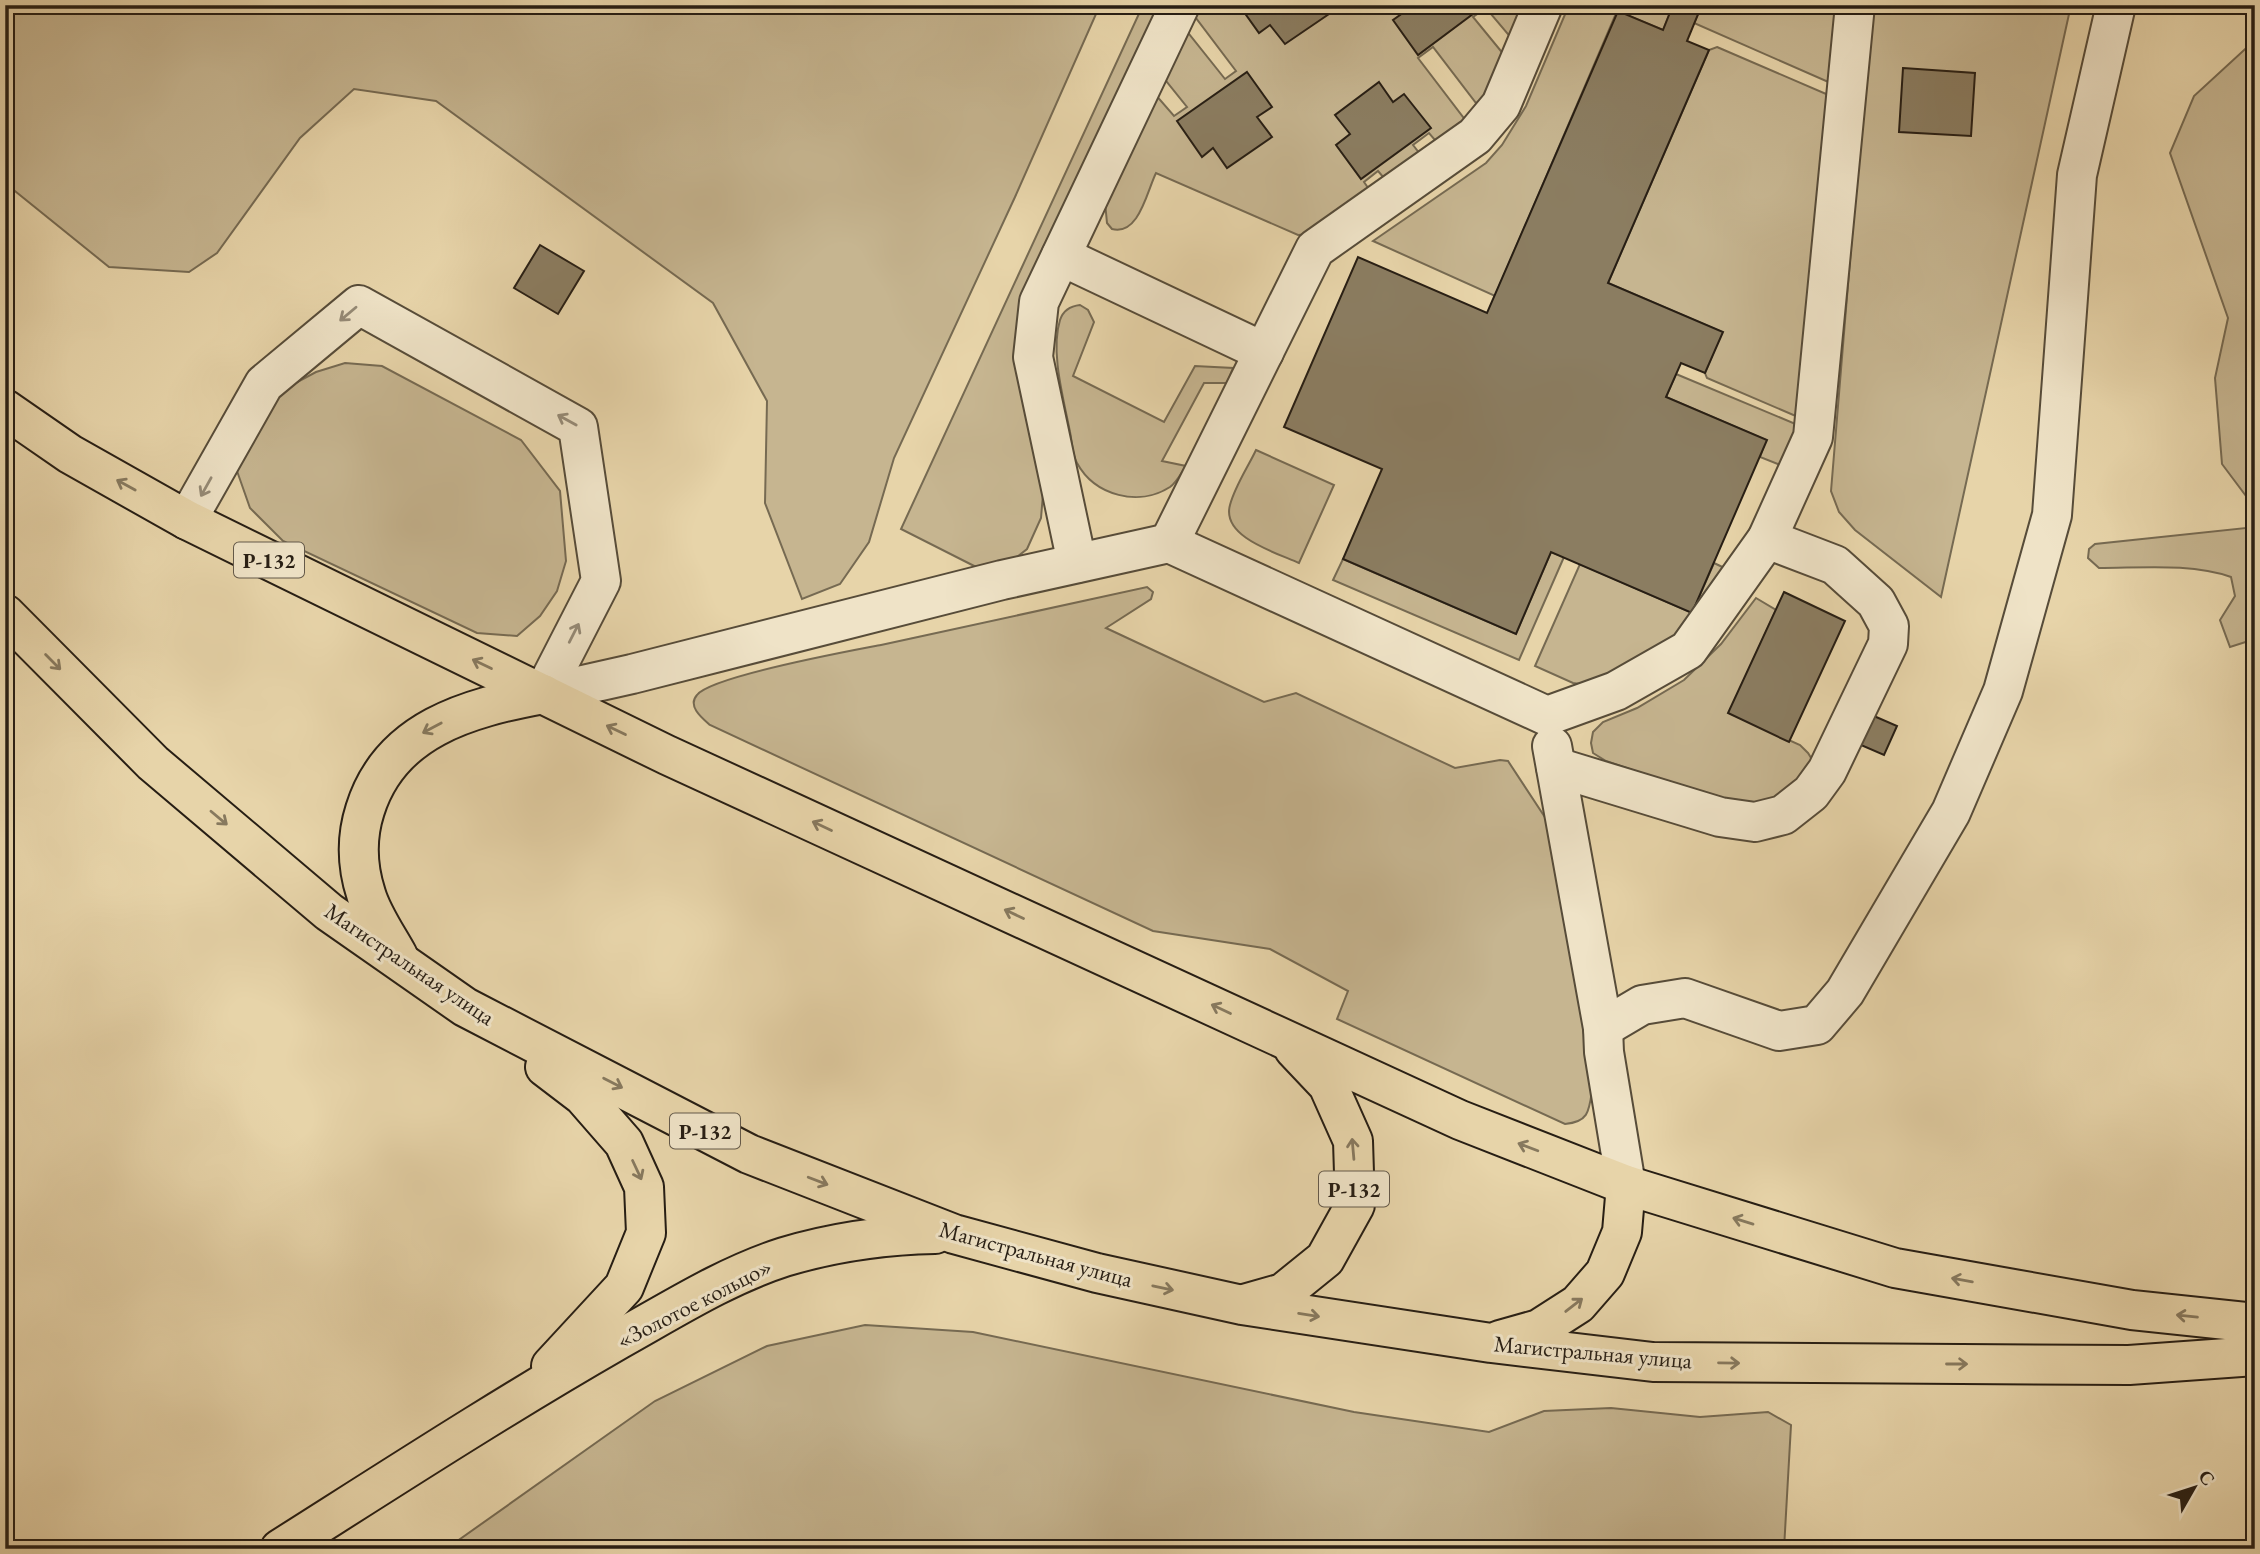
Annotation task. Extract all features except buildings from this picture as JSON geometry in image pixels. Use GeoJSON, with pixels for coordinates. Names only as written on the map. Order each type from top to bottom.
{"type":"FeatureCollection","features":[{"type":"Feature","properties":{"kind":"highway","name":"Р-132"},"geometry":{"type":"LineString","coordinates":[[5,409],[70,454],[187,520],[667,755],[1283,1037],[1328,1085],[1353,1141],[1355,1205],[1325,1259],[1283,1293],[1242,1305]]}},
{"type":"Feature","properties":{"kind":"highway","name":"Магистральная улица"},"geometry":{"type":"LineString","coordinates":[[5,614],[153,763],[329,912],[465,1007],[749,1154],[954,1234],[1097,1273],[1242,1305],[1491,1343],[1667,1362],[2129,1365],[2255,1356]]}},
{"type":"Feature","properties":{"kind":"highway"},"geometry":{"type":"LineString","coordinates":[[400,961],[366,896],[357,856],[361,822],[369,795],[380,774],[396,754],[425,732],[446,721],[498,702],[543,694]]}},
{"type":"Feature","properties":{"kind":"highway","name":"«Золотое кольцо»"},"geometry":{"type":"LineString","coordinates":[[465,1007],[583,1096],[624,1143],[644,1187],[646,1233],[624,1287],[526,1393]]}},
{"type":"Feature","properties":{"kind":"highway"},"geometry":{"type":"LineString","coordinates":[[1283,1037],[1460,1120],[1626,1185],[1895,1268],[2132,1310],[2255,1322]]}},
{"type":"Feature","properties":{"kind":"highway"},"geometry":{"type":"LineString","coordinates":[[1491,1343],[1539,1329],[1578,1304],[1605,1273],[1622,1233],[1626,1185]]}},
{"type":"Feature","properties":{"kind":"highway","name":"«Золотое кольцо»"},"geometry":{"type":"LineString","coordinates":[[281,1549],[526,1393],[705,1292],[781,1258],[839,1242],[889,1235],[954,1234]]}},
{"type":"Feature","properties":{"kind":"street"},"geometry":{"type":"LineString","coordinates":[[1077,563],[1033,357],[1039,302],[1180,5]]}},
{"type":"Feature","properties":{"kind":"street"},"geometry":{"type":"LineString","coordinates":[[1169,543],[1315,249],[1475,136],[1501,105],[1544,5]]}},
{"type":"Feature","properties":{"kind":"street"},"geometry":{"type":"LineString","coordinates":[[543,694],[1077,563],[1169,543],[1547,716],[1616,691],[1688,650],[1767,539],[1813,437],[1855,5]]}},
{"type":"Feature","properties":{"kind":"street"},"geometry":{"type":"LineString","coordinates":[[1602,1028],[1642,1005],[1685,998],[1779,1031],[1817,1025],[1845,992],[1951,812],[2003,691],[2052,515],[2077,175],[2116,5]]}},
{"type":"Feature","properties":{"kind":"street"},"geometry":{"type":"LineString","coordinates":[[1061,256],[1264,352]]}},
{"type":"Feature","properties":{"kind":"street"},"geometry":{"type":"LineString","coordinates":[[187,520],[264,384],[359,305],[578,427],[601,581],[543,694]]}},
{"type":"Feature","properties":{"kind":"street"},"geometry":{"type":"LineString","coordinates":[[1556,767],[1720,817],[1755,822],[1783,815],[1811,793],[1827,771],[1888,644],[1889,626],[1876,602],[1835,565],[1767,539]]}},
{"type":"Feature","properties":{"kind":"street"},"geometry":{"type":"LineString","coordinates":[[1547,716],[1602,1028],[1626,1185]]}},
{"type":"Feature","properties":{"kind":"shaded area"},"geometry":{"type":"Polygon","coordinates":[[[5,5],[1100,5],[1015,197],[894,458],[869,542],[840,584],[802,599],[765,503],[767,401],[713,303],[436,101],[354,89],[300,138],[217,253],[189,272],[109,267],[5,183],[5,5]]]}},
{"type":"Feature","properties":{"kind":"shaded area"},"geometry":{"type":"Polygon","coordinates":[[[1143,5],[1168,5],[1030,299],[1044,482],[1041,518],[1027,549],[990,574],[901,529],[1143,5]]]}},
{"type":"Feature","properties":{"kind":"shaded area"},"geometry":{"type":"Polygon","coordinates":[[[1197,5],[1527,5],[1512,39],[1486,8],[1473,17],[1505,56],[1485,100],[1476,103],[1433,47],[1418,58],[1466,121],[1441,147],[1429,133],[1413,145],[1424,159],[1389,184],[1378,171],[1364,182],[1373,195],[1309,234],[1298,235],[1156,173],[1135,219],[1129,226],[1112,229],[1107,223],[1105,202],[1155,94],[1174,116],[1187,107],[1163,77],[1185,29],[1225,79],[1236,71],[1193,14],[1197,5]]]}},
{"type":"Feature","properties":{"kind":"shaded area"},"geometry":{"type":"Polygon","coordinates":[[[1569,5],[1673,5],[1663,30],[1617,11],[1495,296],[1373,241],[1486,163],[1502,145],[1526,106],[1569,5]]]}},
{"type":"Feature","properties":{"kind":"shaded area"},"geometry":{"type":"Polygon","coordinates":[[[1697,5],[1849,5],[1842,88],[1694,23],[1699,12],[1697,5]]]}},
{"type":"Feature","properties":{"kind":"shaded area"},"geometry":{"type":"Polygon","coordinates":[[[1871,5],[2071,5],[1941,597],[1855,530],[1839,512],[1831,491],[1871,5]]]}},
{"type":"Feature","properties":{"kind":"shaded area"},"geometry":{"type":"Polygon","coordinates":[[[2255,40],[2255,508],[2222,464],[2215,378],[2228,318],[2170,153],[2194,96],[2255,40]]]}},
{"type":"Feature","properties":{"kind":"shaded area"},"geometry":{"type":"Polygon","coordinates":[[[1717,47],[1840,100],[1805,420],[1707,378],[1705,373],[1722,332],[1608,283],[1709,50],[1717,47]]]}},
{"type":"Feature","properties":{"kind":"shaded area"},"geometry":{"type":"Polygon","coordinates":[[[1080,305],[1088,310],[1094,322],[1073,376],[1164,422],[1195,366],[1233,368],[1227,383],[1204,383],[1162,461],[1186,466],[1170,487],[1158,493],[1132,497],[1106,490],[1085,474],[1075,460],[1056,346],[1061,317],[1068,309],[1080,305]]]}},
{"type":"Feature","properties":{"kind":"shaded area"},"geometry":{"type":"Polygon","coordinates":[[[345,363],[382,366],[521,440],[560,491],[566,561],[557,591],[540,616],[517,636],[477,633],[283,541],[250,508],[237,471],[240,443],[263,409],[286,388],[316,372],[345,363]]]}},
{"type":"Feature","properties":{"kind":"shaded area"},"geometry":{"type":"Polygon","coordinates":[[[1676,374],[1805,428],[1788,468],[1760,457],[1766,440],[1666,397],[1676,374]]]}},
{"type":"Feature","properties":{"kind":"shaded area"},"geometry":{"type":"Polygon","coordinates":[[[1256,450],[1334,485],[1299,563],[1265,549],[1242,535],[1229,516],[1235,491],[1256,450]]]}},
{"type":"Feature","properties":{"kind":"shaded area"},"geometry":{"type":"Polygon","coordinates":[[[2255,527],[2255,639],[2230,647],[2220,620],[2235,596],[2231,577],[2183,568],[2099,568],[2088,558],[2089,549],[2095,544],[2255,527]]]}},
{"type":"Feature","properties":{"kind":"shaded area"},"geometry":{"type":"Polygon","coordinates":[[[1551,552],[1564,557],[1519,660],[1333,580],[1343,559],[1516,634],[1551,552]]]}},
{"type":"Feature","properties":{"kind":"shaded area"},"geometry":{"type":"Polygon","coordinates":[[[1714,563],[1735,573],[1682,643],[1587,685],[1573,683],[1535,666],[1580,564],[1692,613],[1714,563]]]}},
{"type":"Feature","properties":{"kind":"shaded area"},"geometry":{"type":"Polygon","coordinates":[[[1147,587],[1153,592],[1151,599],[1106,628],[1264,702],[1296,693],[1455,768],[1508,761],[1558,837],[1592,1091],[1588,1110],[1583,1118],[1565,1124],[1337,1019],[1348,991],[1270,949],[1153,931],[710,725],[695,707],[694,699],[708,688],[754,672],[1147,587]]]}},
{"type":"Feature","properties":{"kind":"shaded area"},"geometry":{"type":"Polygon","coordinates":[[[1756,598],[1776,610],[1729,713],[1800,745],[1813,761],[1781,800],[1748,805],[1718,799],[1606,761],[1593,753],[1593,732],[1603,722],[1637,708],[1684,680],[1721,644],[1756,598]]]}},
{"type":"Feature","properties":{"kind":"shaded area"},"geometry":{"type":"Polygon","coordinates":[[[865,1325],[973,1332],[1354,1412],[1489,1432],[1544,1411],[1611,1408],[1700,1417],[1768,1412],[1791,1425],[1784,1549],[446,1549],[655,1401],[767,1346],[865,1325]]]}}]}
